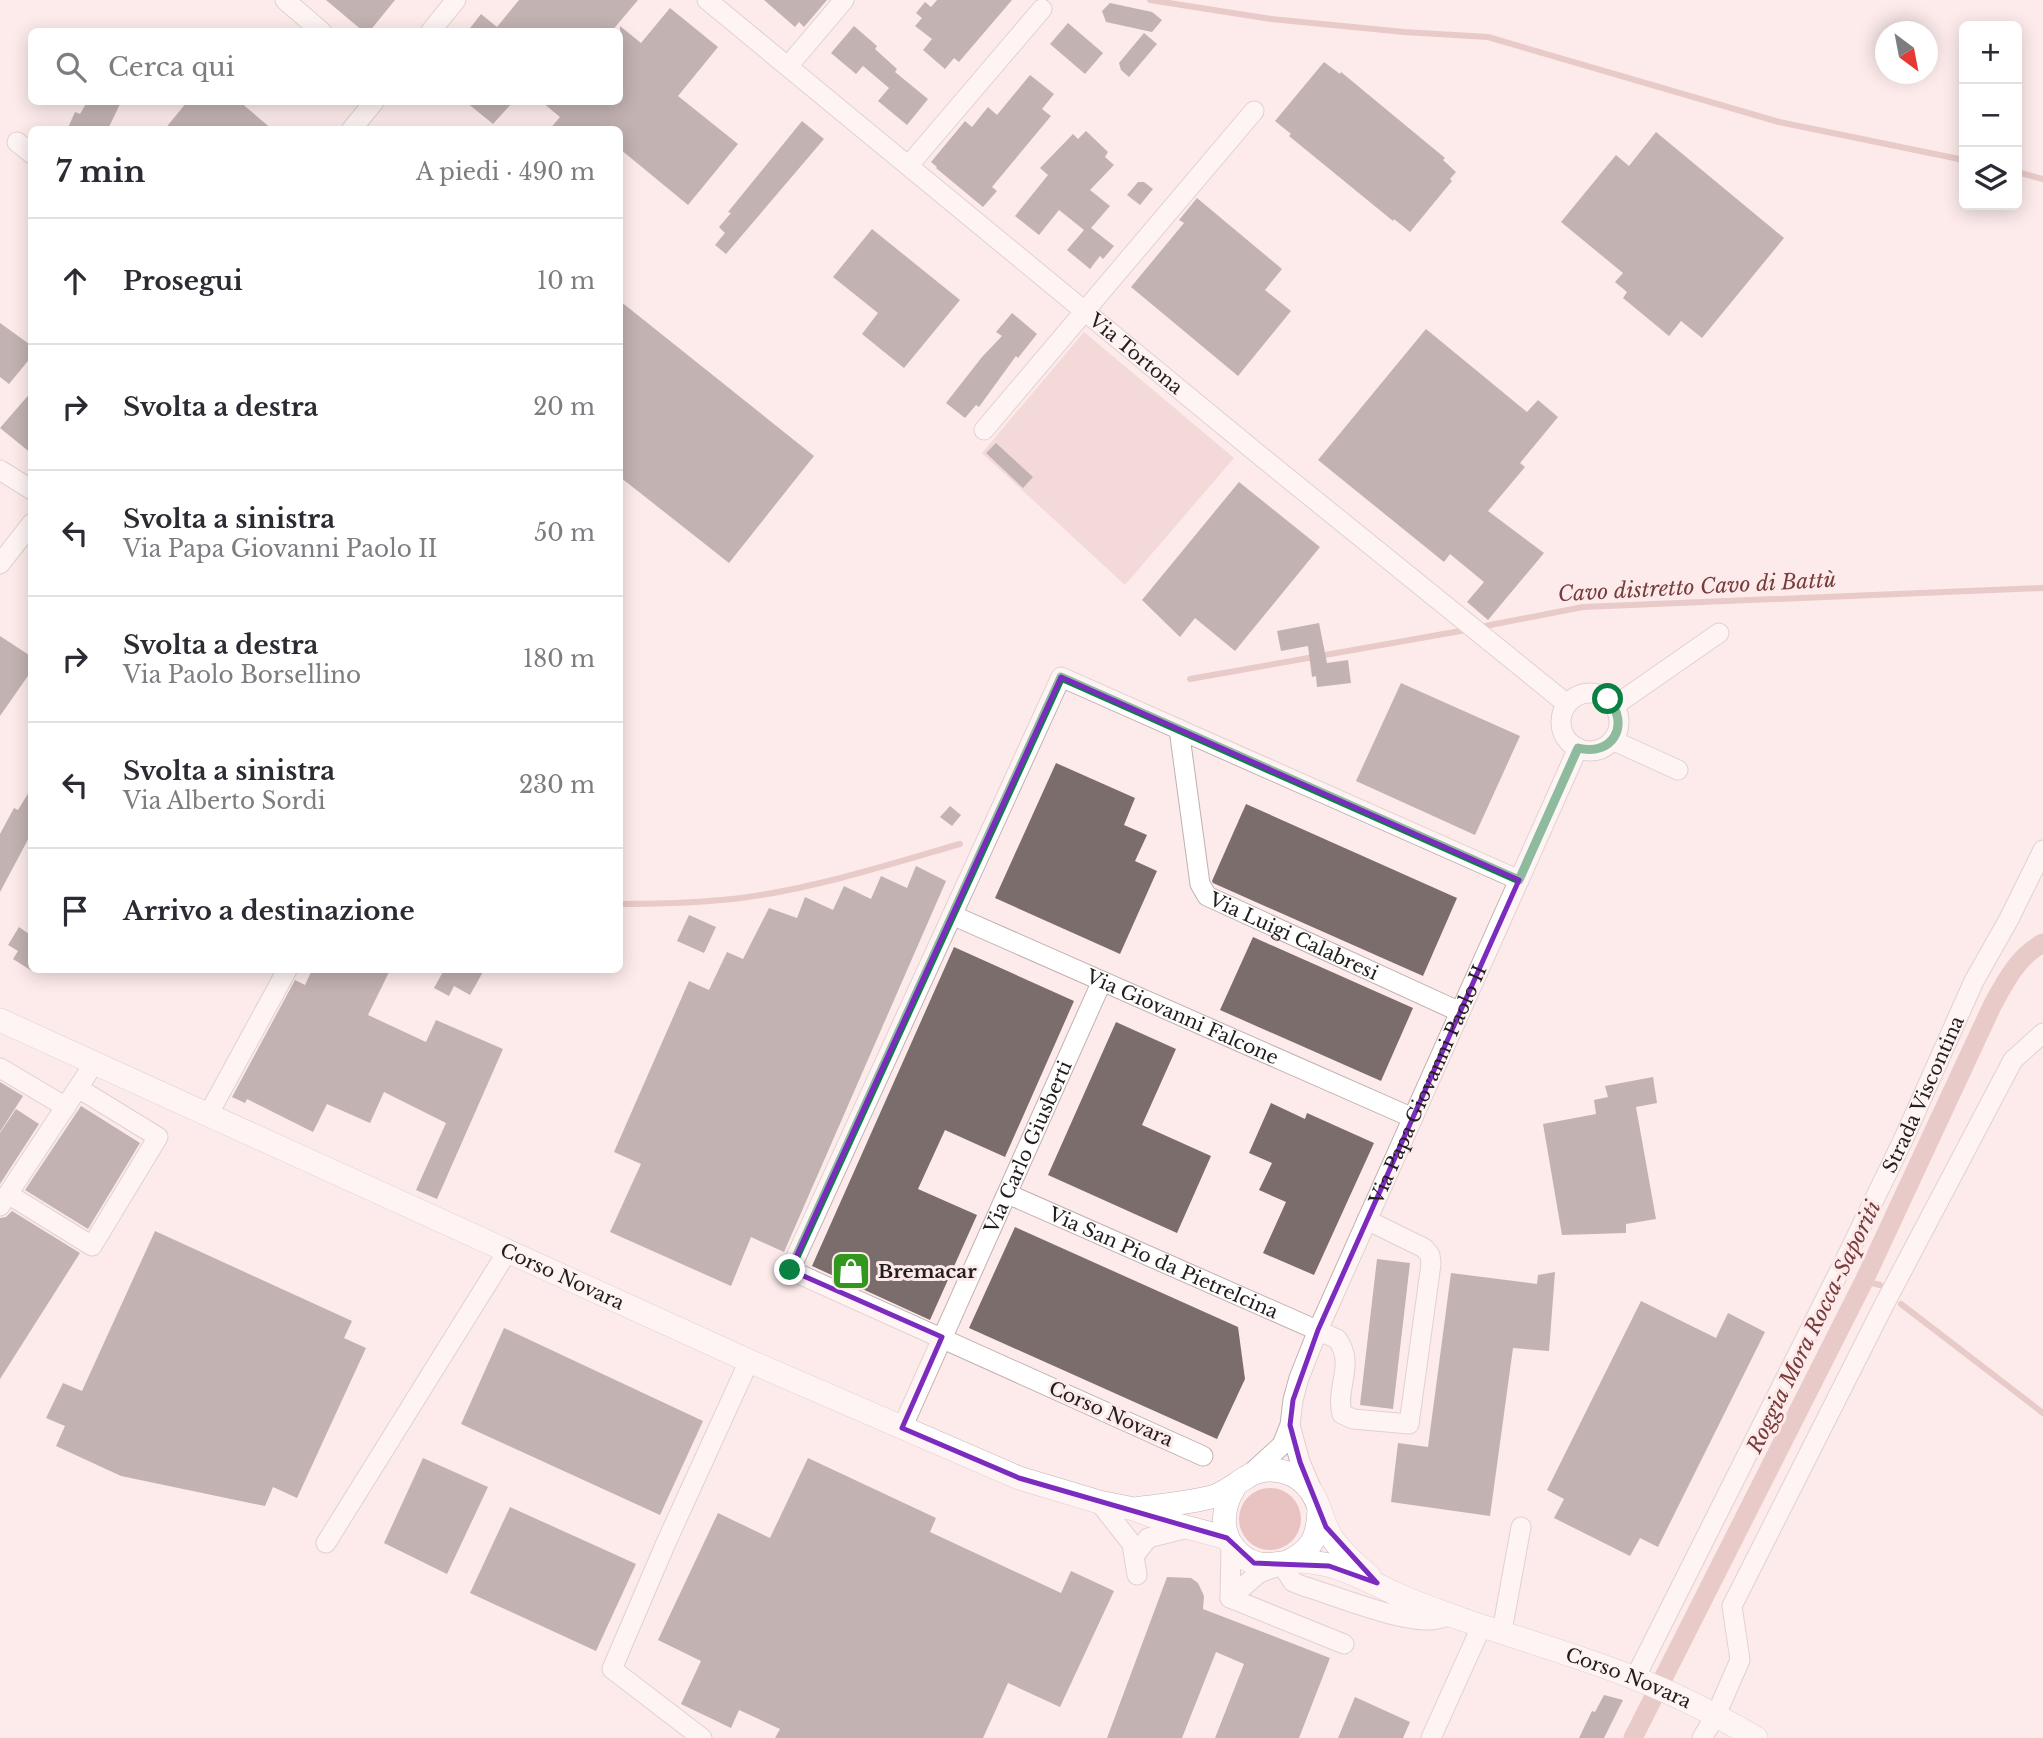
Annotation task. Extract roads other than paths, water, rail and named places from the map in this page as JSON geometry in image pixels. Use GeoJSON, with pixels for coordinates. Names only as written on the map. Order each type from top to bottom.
{"type":"FeatureCollection","features":[{"type":"Feature","properties":{"kind":"main road","name":"Corso Novara"},"geometry":{"type":"LineString","coordinates":[[0,1020],[749,1361],[1020,1478],[1099,1502],[1133,1509],[1229,1541],[1241,1555],[1254,1563],[1268,1566],[1300,1561],[1329,1566],[1377,1583],[1398,1595],[1451,1615],[1641,1681],[1716,1715],[1756,1738]]}},
{"type":"Feature","properties":{"kind":"main road","name":"Corso Novara"},"geometry":{"type":"LineString","coordinates":[[1133,1509],[1200,1500],[1262,1471],[1278,1470],[1293,1475],[1306,1484],[1331,1537],[1343,1552],[1377,1583]]}},
{"type":"Feature","properties":{"kind":"main road"},"geometry":{"type":"LineString","coordinates":[[1229,1541],[1223,1512],[1240,1482]]}},
{"type":"Feature","properties":{"kind":"main road"},"geometry":{"type":"LineString","coordinates":[[1282,1565],[1299,1557],[1311,1545],[1318,1528],[1317,1504]]}},
{"type":"Feature","properties":{"kind":"street"},"geometry":{"type":"LineString","coordinates":[[285,0],[317,28]]}},
{"type":"Feature","properties":{"kind":"street"},"geometry":{"type":"LineString","coordinates":[[433,28],[456,0]]}},
{"type":"Feature","properties":{"kind":"street","name":"Via Tortona"},"geometry":{"type":"LineString","coordinates":[[707,0],[1472,629],[1567,704]]}},
{"type":"Feature","properties":{"kind":"street"},"geometry":{"type":"LineString","coordinates":[[789,65],[844,0]]}},
{"type":"Feature","properties":{"kind":"street"},"geometry":{"type":"LineString","coordinates":[[909,165],[1042,9]]}},
{"type":"Feature","properties":{"kind":"street"},"geometry":{"type":"LineString","coordinates":[[354,126],[371,105]]}},
{"type":"Feature","properties":{"kind":"street"},"geometry":{"type":"LineString","coordinates":[[984,430],[1254,111]]}},
{"type":"Feature","properties":{"kind":"street"},"geometry":{"type":"LineString","coordinates":[[0,470],[28,488]]}},
{"type":"Feature","properties":{"kind":"street"},"geometry":{"type":"LineString","coordinates":[[0,564],[28,528]]}},
{"type":"Feature","properties":{"kind":"street"},"geometry":{"type":"LineString","coordinates":[[1614,706],[1719,633]]}},
{"type":"Feature","properties":{"kind":"street"},"geometry":{"type":"LineString","coordinates":[[952,915],[1061,677],[1519,880]]}},
{"type":"Feature","properties":{"kind":"street"},"geometry":{"type":"LineString","coordinates":[[1591,692],[1608,699],[1614,706],[1619,723],[1612,740],[1597,750],[1578,748],[1571,744],[1562,729],[1562,712],[1574,697],[1591,692]]}},
{"type":"Feature","properties":{"kind":"street","name":"Via Luigi Calabresi"},"geometry":{"type":"LineString","coordinates":[[1179,729],[1199,884],[1207,896],[1460,1012]]}},
{"type":"Feature","properties":{"kind":"street"},"geometry":{"type":"LineString","coordinates":[[1612,740],[1678,770]]}},
{"type":"Feature","properties":{"kind":"street","name":"Via Papa Giovanni Paolo II"},"geometry":{"type":"LineString","coordinates":[[1240,1482],[1282,1445],[1290,1425],[1293,1400],[1318,1330],[1578,748]]}},
{"type":"Feature","properties":{"kind":"street","name":"Strada Viscontina"},"geometry":{"type":"LineString","coordinates":[[1641,1681],[1904,1138],[1974,981],[2043,850]]}},
{"type":"Feature","properties":{"kind":"street","name":"Via Giovanni Falcone"},"geometry":{"type":"LineString","coordinates":[[952,915],[1413,1118]]}},
{"type":"Feature","properties":{"kind":"street","name":"Corso Novara"},"geometry":{"type":"LineString","coordinates":[[952,915],[790,1270],[1203,1456]]}},
{"type":"Feature","properties":{"kind":"street"},"geometry":{"type":"LineString","coordinates":[[208,1115],[285,973]]}},
{"type":"Feature","properties":{"kind":"street","name":"Via Carlo Giusberti"},"geometry":{"type":"LineString","coordinates":[[902,1428],[1102,981]]}},
{"type":"Feature","properties":{"kind":"street"},"geometry":{"type":"LineString","coordinates":[[1702,1738],[1716,1715],[1740,1660],[1732,1606],[1884,1305],[2013,1060],[2043,1033]]}},
{"type":"Feature","properties":{"kind":"street"},"geometry":{"type":"LineString","coordinates":[[78,1088],[158,1137],[92,1246],[4,1200],[78,1088],[96,1062]]}},
{"type":"Feature","properties":{"kind":"street"},"geometry":{"type":"LineString","coordinates":[[0,1068],[66,1107]]}},
{"type":"Feature","properties":{"kind":"street","name":"Via San Pio da Pietrelcina"},"geometry":{"type":"LineString","coordinates":[[1007,1194],[1337,1339],[1345,1350],[1346,1364],[1339,1404],[1342,1414],[1353,1419],[1409,1423],[1431,1264],[1430,1255],[1424,1248],[1367,1220]]}},
{"type":"Feature","properties":{"kind":"street"},"geometry":{"type":"LineString","coordinates":[[326,1543],[507,1252]]}},
{"type":"Feature","properties":{"kind":"street"},"geometry":{"type":"LineString","coordinates":[[702,1738],[612,1669],[749,1361]]}},
{"type":"Feature","properties":{"kind":"street","name":"Via Papa Giovanni Paolo II"},"geometry":{"type":"LineString","coordinates":[[1290,1425],[1300,1462],[1317,1504]]}},
{"type":"Feature","properties":{"kind":"street"},"geometry":{"type":"LineString","coordinates":[[1099,1502],[1132,1545],[1135,1566],[1148,1538],[1188,1528]]}},
{"type":"Feature","properties":{"kind":"street"},"geometry":{"type":"LineString","coordinates":[[1431,1738],[1492,1628],[1521,1527]]}},
{"type":"Feature","properties":{"kind":"street"},"geometry":{"type":"LineString","coordinates":[[1229,1541],[1230,1598]]}},
{"type":"Feature","properties":{"kind":"street"},"geometry":{"type":"LineString","coordinates":[[1230,1598],[1259,1573],[1282,1565],[1293,1582],[1389,1613],[1433,1621],[1451,1615]]}},
{"type":"Feature","properties":{"kind":"street"},"geometry":{"type":"LineString","coordinates":[[1230,1598],[1344,1644]]}},
{"type":"Feature","properties":{"kind":"waterway","name":"Cavo distretto Cavo di Battù"},"geometry":{"type":"LineString","coordinates":[[1150,0],[1271,19],[1488,37],[1779,122],[1959,159]]}},
{"type":"Feature","properties":{"kind":"waterway","name":"Cavo distretto Cavo di Battù"},"geometry":{"type":"LineString","coordinates":[[2022,173],[2043,179]]}},
{"type":"Feature","properties":{"kind":"waterway","name":"Cavo distretto Cavo di Battù"},"geometry":{"type":"LineString","coordinates":[[1480,627],[1583,607],[2043,588]]}},
{"type":"Feature","properties":{"kind":"waterway","name":"Cavo distretto Cavo di Battù"},"geometry":{"type":"LineString","coordinates":[[1190,679],[1466,630]]}},
{"type":"Feature","properties":{"kind":"waterway","name":"Cavo distretto Cavo di Battù"},"geometry":{"type":"LineString","coordinates":[[623,904],[700,902],[775,893],[855,874],[960,844]]}},
{"type":"Feature","properties":{"kind":"waterway","name":"Roggia Mora Rocca-Saporiti"},"geometry":{"type":"LineString","coordinates":[[1633,1738],[1864,1281],[1992,1006],[2019,962],[2043,943]]}},
{"type":"Feature","properties":{"kind":"waterway"},"geometry":{"type":"LineString","coordinates":[[1864,1281],[1880,1285]]}},
{"type":"Feature","properties":{"kind":"waterway"},"geometry":{"type":"LineString","coordinates":[[1901,1304],[2043,1413]]}},
{"type":"Feature","properties":{"kind":"place","name":"Bremacar"},"geometry":{"type":"Point","coordinates":[851,1271]}}]}
